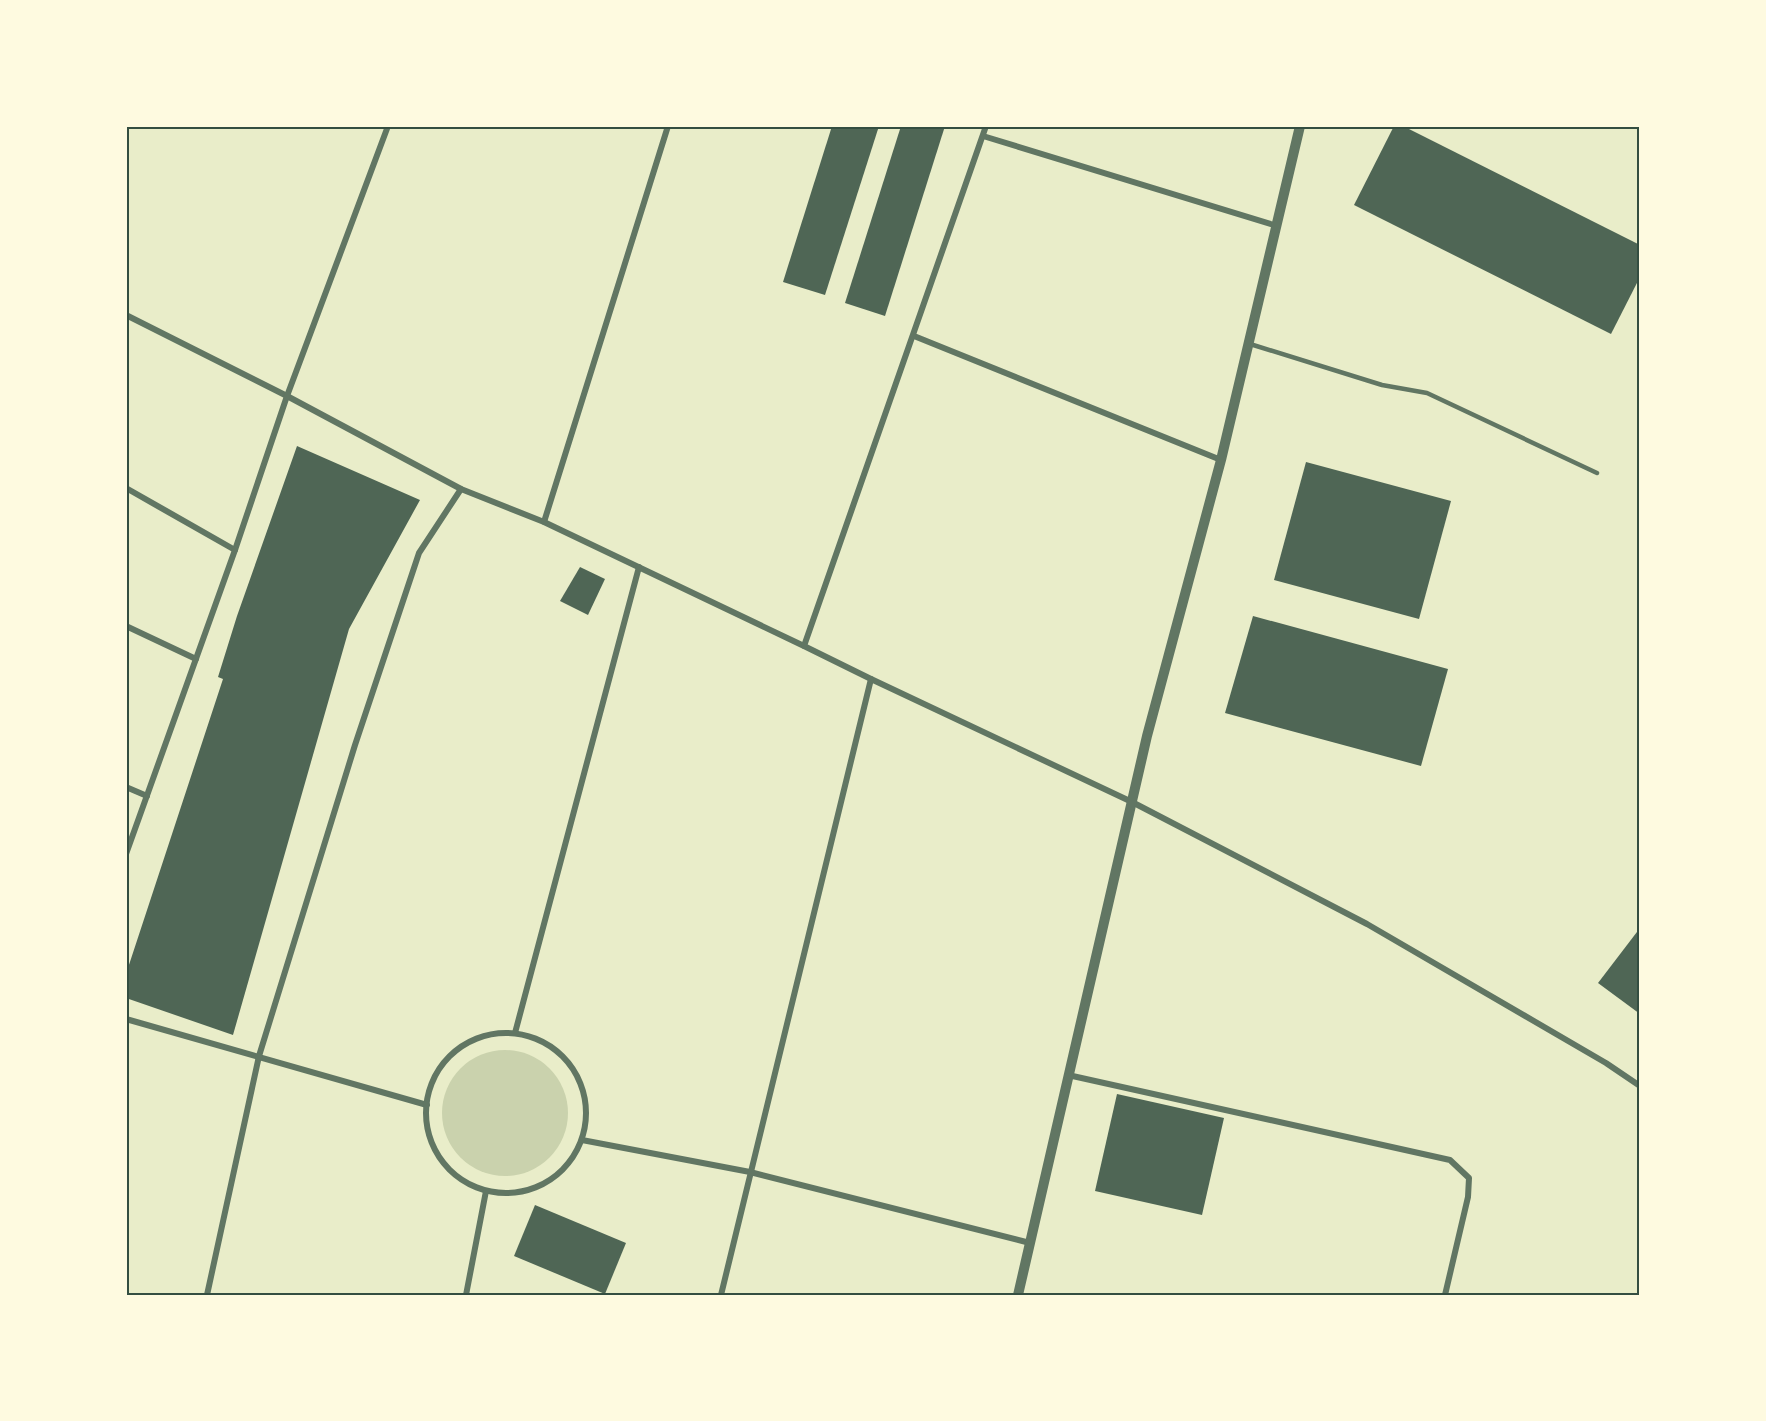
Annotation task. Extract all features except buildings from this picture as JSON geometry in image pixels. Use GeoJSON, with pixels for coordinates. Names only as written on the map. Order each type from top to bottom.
{"type":"FeatureCollection","features":[{"type":"Feature","properties":{"kind":"street"},"geometry":{"type":"LineString","coordinates":[[126,854],[235,550],[287,396],[388,126]]}},
{"type":"Feature","properties":{"kind":"street"},"geometry":{"type":"LineString","coordinates":[[544,522],[668,126]]}},
{"type":"Feature","properties":{"kind":"street"},"geometry":{"type":"LineString","coordinates":[[804,646],[986,126]]}},
{"type":"Feature","properties":{"kind":"street"},"geometry":{"type":"LineString","coordinates":[[1018,1295],[1150,724],[1221,460],[1299,126]]}},
{"type":"Feature","properties":{"kind":"street"},"geometry":{"type":"LineString","coordinates":[[983,136],[1277,226]]}},
{"type":"Feature","properties":{"kind":"street"},"geometry":{"type":"LineString","coordinates":[[126,315],[287,396],[461,489],[544,522],[1132,802],[1367,924],[1606,1063],[1640,1086]]}},
{"type":"Feature","properties":{"kind":"street"},"geometry":{"type":"LineString","coordinates":[[914,336],[1221,460]]}},
{"type":"Feature","properties":{"kind":"street"},"geometry":{"type":"LineString","coordinates":[[126,488],[235,550]]}},
{"type":"Feature","properties":{"kind":"street"},"geometry":{"type":"LineString","coordinates":[[207,1295],[259,1056],[355,745],[419,553],[461,489]]}},
{"type":"Feature","properties":{"kind":"street"},"geometry":{"type":"LineString","coordinates":[[515,1033],[639,567]]}},
{"type":"Feature","properties":{"kind":"street"},"geometry":{"type":"LineString","coordinates":[[126,626],[196,659]]}},
{"type":"Feature","properties":{"kind":"street"},"geometry":{"type":"LineString","coordinates":[[721,1295],[870,679]]}},
{"type":"Feature","properties":{"kind":"street"},"geometry":{"type":"LineString","coordinates":[[126,787],[147,796]]}},
{"type":"Feature","properties":{"kind":"street"},"geometry":{"type":"LineString","coordinates":[[126,1019],[427,1105]]}},
{"type":"Feature","properties":{"kind":"street"},"geometry":{"type":"LineString","coordinates":[[515,1033],[549,1044],[575,1070],[587,1104],[582,1140],[571,1161],[554,1178],[533,1189],[509,1194],[486,1191],[465,1182],[447,1168],[435,1149],[428,1128],[427,1105],[436,1075],[456,1051],[484,1036],[515,1033]]}},
{"type":"Feature","properties":{"kind":"street"},"geometry":{"type":"LineString","coordinates":[[1068,1075],[1450,1160],[1469,1178],[1468,1197],[1446,1295]]}},
{"type":"Feature","properties":{"kind":"street"},"geometry":{"type":"LineString","coordinates":[[582,1140],[750,1172],[1030,1243]]}},
{"type":"Feature","properties":{"kind":"street"},"geometry":{"type":"LineString","coordinates":[[466,1295],[486,1191]]}},
{"type":"Feature","properties":{"kind":"lane"},"geometry":{"type":"LineString","coordinates":[[1248,344],[1382,385],[1427,393],[1597,472]]}},
{"type":"Feature","properties":{"kind":"green space"},"geometry":{"type":"Polygon","coordinates":[[[505,1050],[529,1055],[550,1068],[563,1089],[568,1113],[563,1137],[550,1158],[529,1171],[505,1176],[481,1171],[460,1158],[447,1137],[442,1113],[447,1089],[460,1068],[481,1055],[505,1050]]]}}]}
